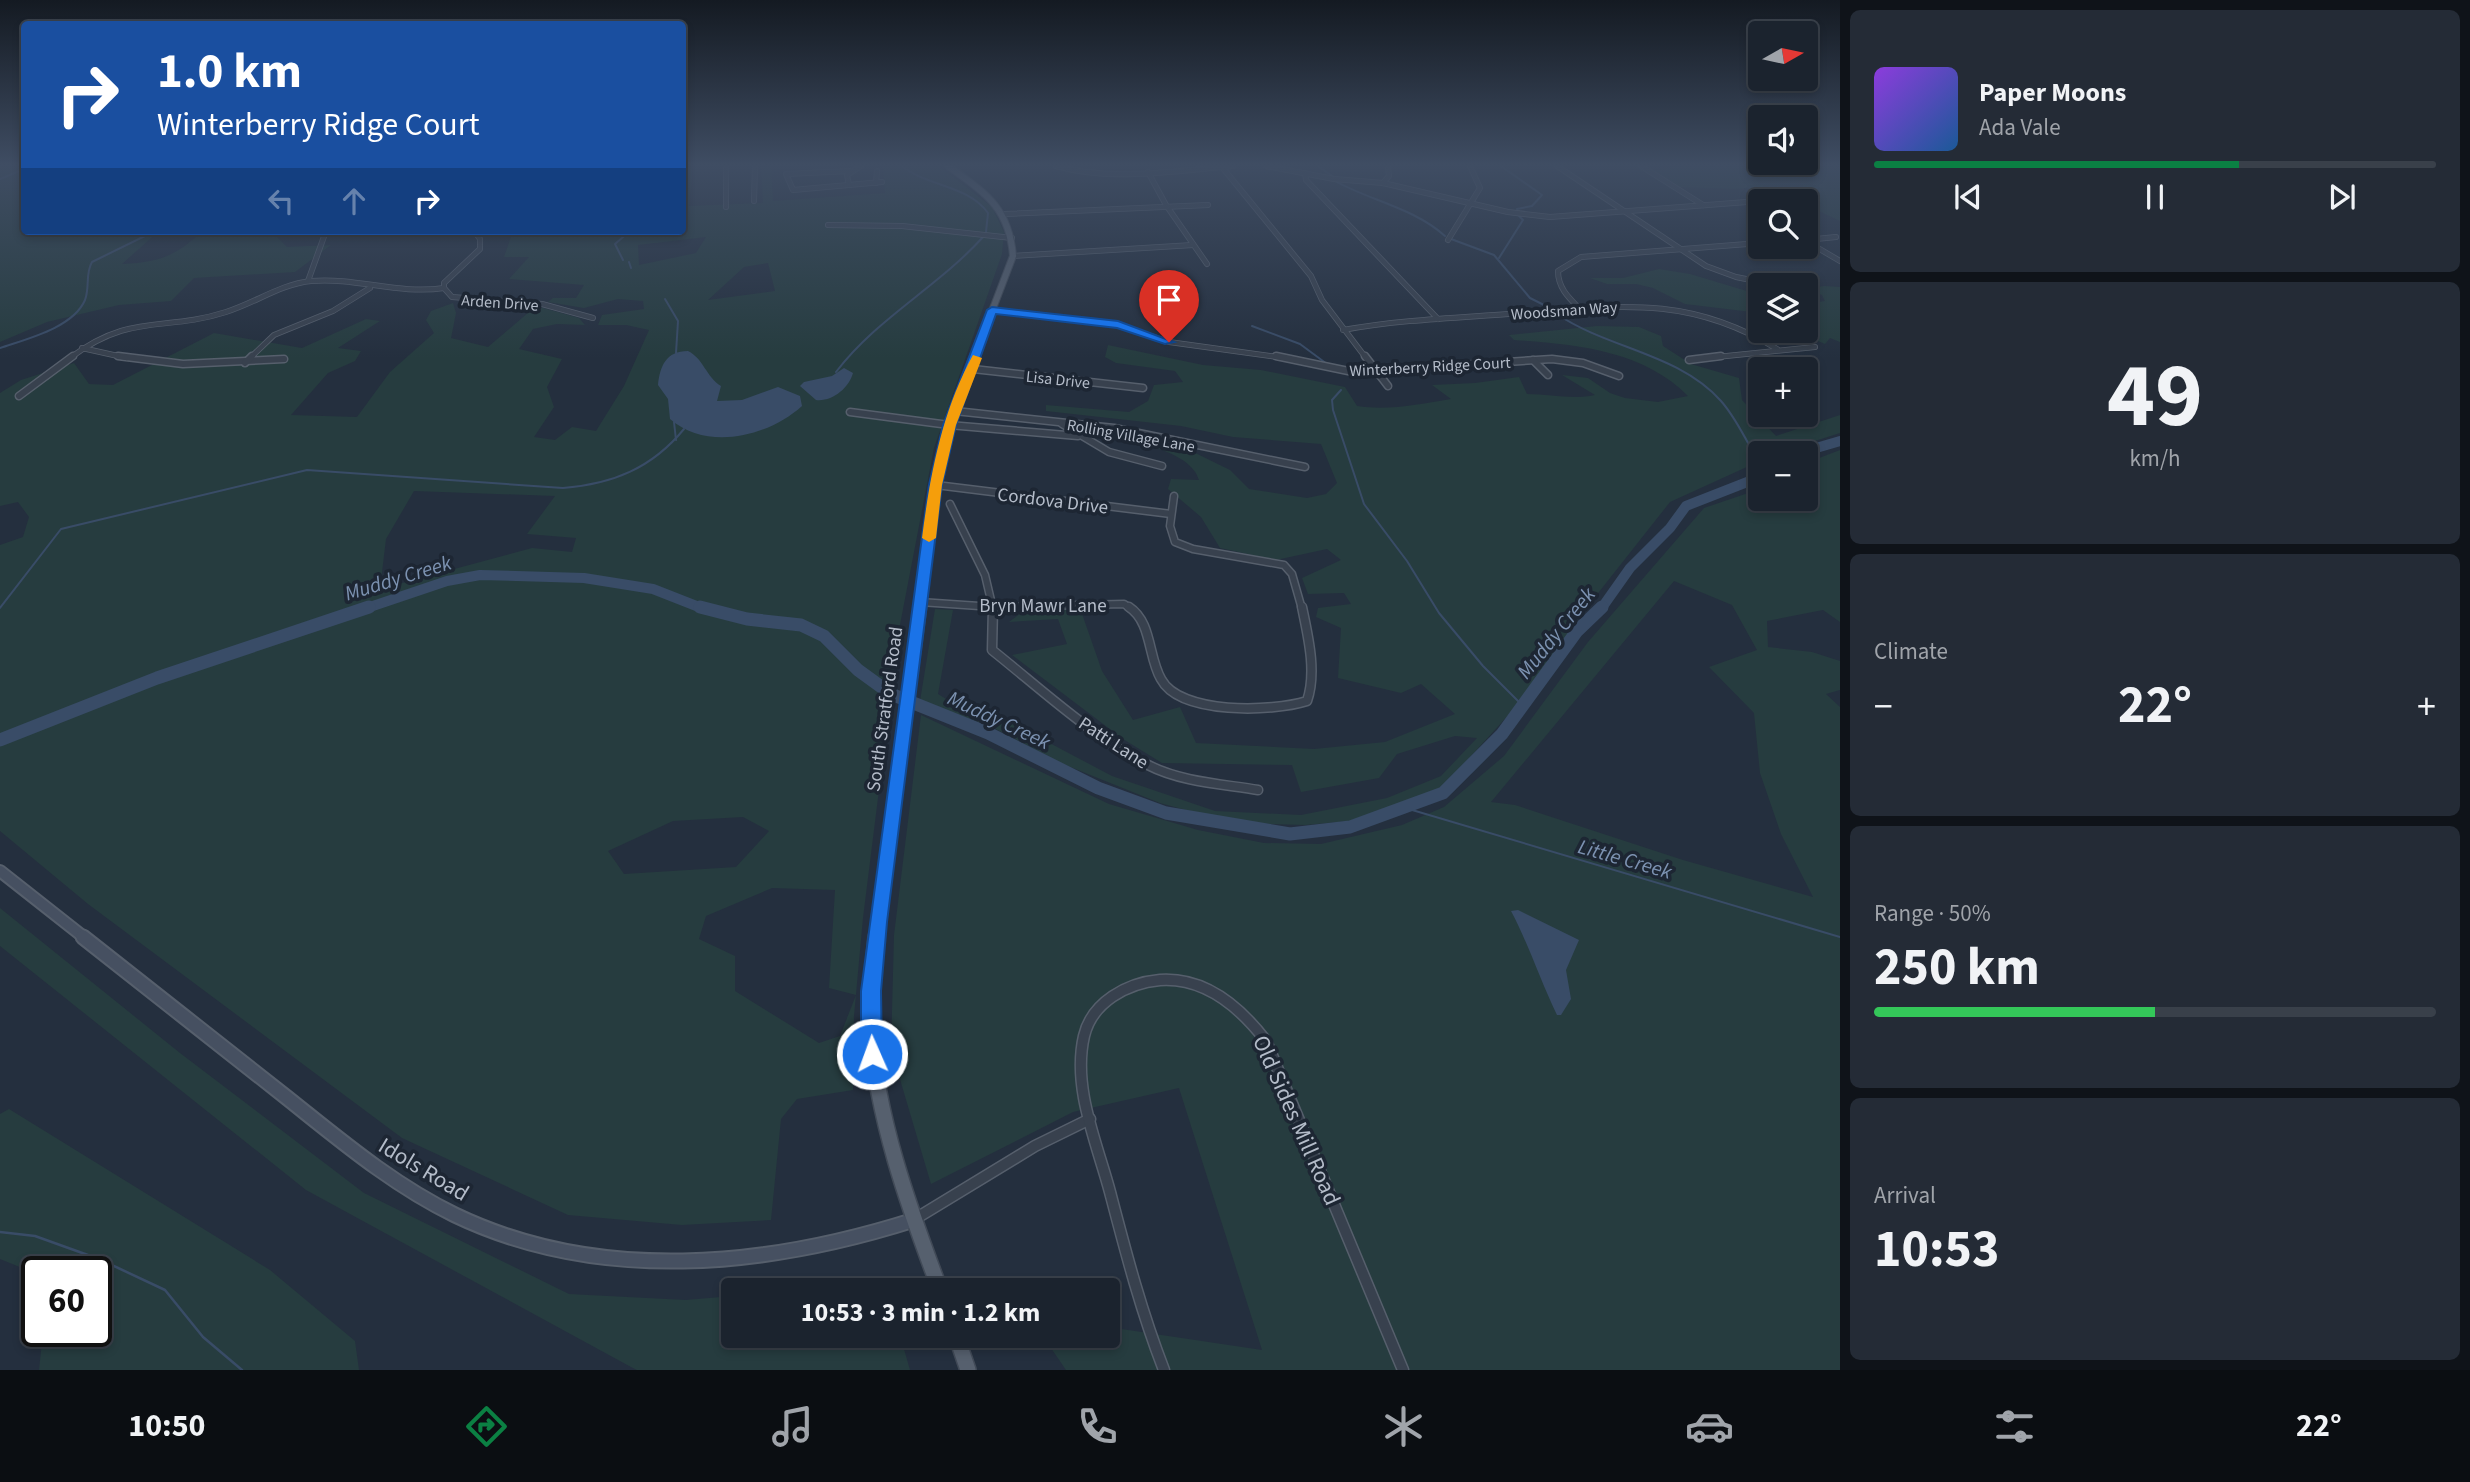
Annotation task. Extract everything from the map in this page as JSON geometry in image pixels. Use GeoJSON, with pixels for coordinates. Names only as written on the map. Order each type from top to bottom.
{"type":"FeatureCollection","features":[{"type":"Feature","properties":{"kind":"main road","name":"South Stratford Road"},"geometry":{"type":"LineString","coordinates":[[936,1278],[914,1220],[882,1113],[870,1025],[877,922],[936,485],[949,425],[973,369],[1013,256],[1010,230]]}},
{"type":"Feature","properties":{"kind":"main road","name":"Idols Road"},"geometry":{"type":"LineString","coordinates":[[0,871],[371,1164],[433,1203],[486,1228],[588,1255],[676,1260],[816,1249],[858,1239],[914,1220]]}},
{"type":"Feature","properties":{"kind":"main road"},"geometry":{"type":"LineString","coordinates":[[960,1348],[968,1370]]}},
{"type":"Feature","properties":{"kind":"street"},"geometry":{"type":"LineString","coordinates":[[938,230],[1013,238]]}},
{"type":"Feature","properties":{"kind":"street"},"geometry":{"type":"LineString","coordinates":[[1183,230],[1207,264]]}},
{"type":"Feature","properties":{"kind":"street"},"geometry":{"type":"LineString","coordinates":[[1273,230],[1311,276],[1322,300],[1343,330],[1388,386]]}},
{"type":"Feature","properties":{"kind":"street"},"geometry":{"type":"LineString","coordinates":[[1353,230],[1438,319]]}},
{"type":"Feature","properties":{"kind":"street"},"geometry":{"type":"LineString","coordinates":[[1448,240],[1454,230]]}},
{"type":"Feature","properties":{"kind":"street"},"geometry":{"type":"LineString","coordinates":[[1649,230],[1675,248],[1721,272],[1748,278]]}},
{"type":"Feature","properties":{"kind":"street"},"geometry":{"type":"LineString","coordinates":[[307,281],[324,235]]}},
{"type":"Feature","properties":{"kind":"street","name":"Arden Drive"},"geometry":{"type":"LineString","coordinates":[[477,235],[480,249],[446,280],[444,288],[457,300],[542,304],[593,318]]}},
{"type":"Feature","properties":{"kind":"street"},"geometry":{"type":"LineString","coordinates":[[1818,239],[1836,237]]}},
{"type":"Feature","properties":{"kind":"street"},"geometry":{"type":"LineString","coordinates":[[1580,309],[1561,288],[1557,278],[1558,271],[1568,263],[1597,254],[1748,244]]}},
{"type":"Feature","properties":{"kind":"street"},"geometry":{"type":"LineString","coordinates":[[1013,256],[1194,245]]}},
{"type":"Feature","properties":{"kind":"street"},"geometry":{"type":"LineString","coordinates":[[1818,247],[1840,261]]}},
{"type":"Feature","properties":{"kind":"street"},"geometry":{"type":"LineString","coordinates":[[19,396],[49,377],[66,358],[122,329],[219,314],[276,289],[307,281],[334,281],[405,293],[444,288]]}},
{"type":"Feature","properties":{"kind":"street"},"geometry":{"type":"LineString","coordinates":[[245,363],[274,335],[333,311],[370,288]]}},
{"type":"Feature","properties":{"kind":"street","name":"Woodsman Way"},"geometry":{"type":"LineString","coordinates":[[1343,330],[1381,323],[1639,306],[1688,311],[1730,323],[1777,349]]}},
{"type":"Feature","properties":{"kind":"street","name":"Winterberry Ridge Court"},"geometry":{"type":"LineString","coordinates":[[992,310],[1112,323],[1169,342],[1257,352],[1342,370],[1376,371],[1533,360],[1571,361],[1619,376]]}},
{"type":"Feature","properties":{"kind":"street"},"geometry":{"type":"LineString","coordinates":[[1689,360],[1815,347]]}},
{"type":"Feature","properties":{"kind":"street"},"geometry":{"type":"LineString","coordinates":[[82,348],[137,362],[206,366],[285,359]]}},
{"type":"Feature","properties":{"kind":"street"},"geometry":{"type":"LineString","coordinates":[[1533,360],[1548,375]]}},
{"type":"Feature","properties":{"kind":"street","name":"Lisa Drive"},"geometry":{"type":"LineString","coordinates":[[973,369],[1143,388]]}},
{"type":"Feature","properties":{"kind":"street","name":"Rolling Village Lane"},"geometry":{"type":"LineString","coordinates":[[955,411],[1114,428],[1305,467]]}},
{"type":"Feature","properties":{"kind":"street"},"geometry":{"type":"LineString","coordinates":[[850,412],[949,425],[1078,436]]}},
{"type":"Feature","properties":{"kind":"street"},"geometry":{"type":"LineString","coordinates":[[1060,423],[1078,436],[1125,460],[1162,466]]}},
{"type":"Feature","properties":{"kind":"street","name":"Cordova Drive"},"geometry":{"type":"LineString","coordinates":[[936,485],[1171,514]]}},
{"type":"Feature","properties":{"kind":"street","name":"Bryn Mawr Lane"},"geometry":{"type":"LineString","coordinates":[[920,602],[994,607],[1127,605],[1140,616],[1162,683],[1177,698],[1190,703],[1218,705],[1275,706],[1307,701],[1311,690],[1308,652],[1298,589],[1290,570],[1272,561],[1180,545],[1172,539],[1171,514],[1174,496]]}},
{"type":"Feature","properties":{"kind":"street"},"geometry":{"type":"LineString","coordinates":[[950,504],[985,575],[994,607]]}},
{"type":"Feature","properties":{"kind":"street","name":"Patti Lane"},"geometry":{"type":"LineString","coordinates":[[994,607],[992,649],[1083,722],[1148,765],[1178,776],[1258,790]]}},
{"type":"Feature","properties":{"kind":"street","name":"Old Sides Mill Road"},"geometry":{"type":"LineString","coordinates":[[1164,1370],[1137,1298],[1090,1119],[1082,1046],[1089,1022],[1106,1001],[1126,988],[1170,980],[1208,989],[1232,1003],[1255,1026],[1279,1067],[1403,1370]]}},
{"type":"Feature","properties":{"kind":"street"},"geometry":{"type":"LineString","coordinates":[[914,1220],[1051,1137],[1090,1119]]}},
{"type":"Feature","properties":{"kind":"green space"},"geometry":{"type":"Polygon","coordinates":[[[0,230],[21,230],[21,235],[155,235],[122,264],[157,260],[175,252],[198,235],[275,235],[287,247],[331,245],[295,272],[194,278],[171,301],[119,305],[47,322],[0,342],[0,230]]]}},
{"type":"Feature","properties":{"kind":"green space"},"geometry":{"type":"Polygon","coordinates":[[[686,230],[1004,232],[1002,254],[934,448],[899,630],[863,918],[856,995],[854,1016],[853,1090],[797,1099],[781,1119],[771,1220],[682,1225],[568,1215],[402,1138],[88,904],[0,831],[0,545],[23,537],[29,517],[18,502],[0,506],[0,393],[21,380],[74,363],[89,384],[113,385],[214,333],[302,348],[366,319],[380,321],[338,348],[361,351],[355,361],[328,373],[291,415],[357,417],[390,372],[434,333],[426,320],[431,311],[453,303],[456,313],[451,338],[488,347],[536,306],[579,318],[585,325],[557,324],[533,329],[519,349],[562,359],[547,387],[554,407],[534,437],[555,440],[572,427],[596,431],[624,386],[649,330],[626,325],[598,325],[602,315],[644,309],[643,301],[618,299],[584,308],[548,302],[553,298],[576,298],[584,285],[509,279],[529,257],[504,257],[512,235],[686,235],[686,230]],[[706,237],[638,245],[639,265],[696,253],[706,237]],[[768,263],[744,267],[708,300],[775,291],[768,263]],[[414,491],[386,539],[380,589],[532,548],[572,552],[576,538],[527,534],[555,496],[414,491]],[[743,817],[673,821],[608,851],[624,874],[736,867],[769,831],[743,817]],[[772,888],[706,916],[699,939],[735,956],[735,991],[819,1043],[840,1036],[856,995],[829,988],[835,890],[772,888]]]}},
{"type":"Feature","properties":{"kind":"green space"},"geometry":{"type":"Polygon","coordinates":[[[1659,269],[1690,274],[1748,291],[1748,312],[1685,304],[1653,288],[1636,284],[1607,284],[1590,278],[1623,278],[1659,269]]]}},
{"type":"Feature","properties":{"kind":"green space"},"geometry":{"type":"Polygon","coordinates":[[[1818,287],[1840,287],[1840,342],[1830,338],[1825,344],[1818,341],[1818,302],[1825,301],[1818,294],[1818,287]]]}},
{"type":"Feature","properties":{"kind":"green space"},"geometry":{"type":"Polygon","coordinates":[[[1597,326],[1639,327],[1661,336],[1663,346],[1691,364],[1739,378],[1742,400],[1748,406],[1748,427],[1768,427],[1776,436],[1803,427],[1818,427],[1818,422],[1840,415],[1840,433],[1815,441],[1748,441],[1748,466],[1670,502],[1580,616],[1523,699],[1441,789],[1350,821],[1305,825],[1270,824],[1212,817],[1160,803],[1063,764],[990,726],[920,701],[935,609],[953,610],[938,694],[951,702],[989,711],[1112,776],[1215,811],[1301,815],[1387,798],[1441,776],[1477,738],[1455,736],[1397,754],[1379,778],[1301,792],[1292,765],[1162,763],[1123,739],[1012,655],[1067,644],[1058,619],[1009,622],[1025,610],[1080,608],[1102,671],[1133,720],[1180,707],[1196,743],[1314,749],[1385,742],[1455,714],[1421,684],[1401,693],[1338,678],[1341,628],[1316,617],[1318,608],[1351,604],[1344,593],[1308,594],[1302,578],[1341,560],[1327,549],[1276,560],[1220,548],[1201,517],[1168,489],[1171,479],[1199,480],[1194,470],[1184,461],[1158,448],[1101,432],[1136,434],[1177,444],[1230,470],[1249,489],[1307,498],[1326,494],[1337,483],[1321,444],[1233,437],[1181,426],[1046,411],[1046,405],[1129,412],[1148,401],[1154,385],[1183,382],[1175,371],[1116,363],[1105,357],[1108,345],[1203,365],[1261,370],[1345,387],[1357,406],[1380,408],[1451,399],[1432,385],[1519,377],[1527,394],[1569,397],[1595,395],[1562,375],[1588,378],[1610,393],[1625,398],[1658,402],[1688,396],[1650,368],[1629,359],[1584,347],[1514,340],[1509,335],[1597,326]]]}},
{"type":"Feature","properties":{"kind":"green space"},"geometry":{"type":"Polygon","coordinates":[[[1840,450],[1840,622],[1823,610],[1767,621],[1768,647],[1812,652],[1840,661],[1840,690],[1826,694],[1840,707],[1840,1370],[1066,1370],[1051,1348],[1120,1348],[1120,1329],[1262,1350],[1179,1088],[1073,1112],[931,1184],[891,1049],[894,935],[921,715],[1109,804],[1198,830],[1264,843],[1321,844],[1402,825],[1444,807],[1504,756],[1588,642],[1704,508],[1748,493],[1748,511],[1818,511],[1818,458],[1840,450]],[[1674,581],[1491,802],[1515,805],[1683,860],[1813,897],[1781,834],[1760,773],[1754,713],[1709,667],[1757,650],[1732,605],[1674,581]]]}},
{"type":"Feature","properties":{"kind":"green space"},"geometry":{"type":"Polygon","coordinates":[[[0,908],[180,1053],[364,1193],[569,1294],[686,1300],[721,1297],[721,1348],[904,1348],[910,1370],[637,1370],[306,1190],[0,946],[0,908]]]}},
{"type":"Feature","properties":{"kind":"green space"},"geometry":{"type":"Polygon","coordinates":[[[9,1109],[270,1270],[355,1341],[359,1370],[39,1370],[41,1347],[112,1347],[112,1256],[21,1256],[21,1268],[0,1259],[0,1114],[9,1109]]]}},
{"type":"Feature","properties":{"kind":"water"},"geometry":{"type":"Polygon","coordinates":[[[688,351],[721,386],[717,401],[742,400],[778,387],[800,396],[802,406],[773,425],[738,436],[702,435],[685,429],[670,419],[668,399],[658,385],[660,372],[669,357],[688,351]]]}},
{"type":"Feature","properties":{"kind":"water"},"geometry":{"type":"Polygon","coordinates":[[[844,368],[853,373],[851,379],[839,393],[828,399],[816,400],[800,386],[804,382],[832,376],[844,368]]]}},
{"type":"Feature","properties":{"kind":"water"},"geometry":{"type":"Polygon","coordinates":[[[1518,910],[1579,940],[1566,970],[1571,999],[1561,1015],[1557,1015],[1511,911],[1518,910]]]}},
{"type":"Feature","properties":{"kind":"waterway"},"geometry":{"type":"LineString","coordinates":[[1438,230],[1445,236]]}},
{"type":"Feature","properties":{"kind":"waterway"},"geometry":{"type":"LineString","coordinates":[[1499,258],[1517,230]]}},
{"type":"Feature","properties":{"kind":"waterway"},"geometry":{"type":"LineString","coordinates":[[0,348],[48,331],[70,318],[85,300],[92,262],[147,235]]}},
{"type":"Feature","properties":{"kind":"waterway"},"geometry":{"type":"LineString","coordinates":[[623,260],[615,244],[625,235]]}},
{"type":"Feature","properties":{"kind":"waterway"},"geometry":{"type":"LineString","coordinates":[[836,372],[870,335],[947,272],[983,237]]}},
{"type":"Feature","properties":{"kind":"waterway"},"geometry":{"type":"LineString","coordinates":[[1451,239],[1494,255],[1530,298],[1546,306]]}},
{"type":"Feature","properties":{"kind":"waterway"},"geometry":{"type":"LineString","coordinates":[[629,262],[631,268]]}},
{"type":"Feature","properties":{"kind":"waterway"},"geometry":{"type":"LineString","coordinates":[[665,299],[678,321],[676,353]]}},
{"type":"Feature","properties":{"kind":"waterway"},"geometry":{"type":"LineString","coordinates":[[1557,314],[1598,336],[1664,362],[1704,385],[1721,401],[1748,443]]}},
{"type":"Feature","properties":{"kind":"waterway"},"geometry":{"type":"LineString","coordinates":[[1252,326],[1300,344],[1327,364]]}},
{"type":"Feature","properties":{"kind":"waterway"},"geometry":{"type":"LineString","coordinates":[[1341,390],[1332,400],[1333,410],[1364,504],[1407,561],[1439,613],[1483,666],[1523,706]]}},
{"type":"Feature","properties":{"kind":"waterway"},"geometry":{"type":"LineString","coordinates":[[674,422],[676,439]]}},
{"type":"Feature","properties":{"kind":"waterway"},"geometry":{"type":"LineString","coordinates":[[676,439],[684,429]]}},
{"type":"Feature","properties":{"kind":"waterway"},"geometry":{"type":"LineString","coordinates":[[0,608],[61,529],[307,470],[563,488],[581,486],[630,472],[659,454],[676,439]]}},
{"type":"Feature","properties":{"kind":"waterway","name":"Muddy Creek"},"geometry":{"type":"LineString","coordinates":[[1818,447],[1840,441]]}},
{"type":"Feature","properties":{"kind":"waterway","name":"Muddy Creek"},"geometry":{"type":"LineString","coordinates":[[1601,609],[1630,568],[1670,528],[1686,506],[1748,482]]}},
{"type":"Feature","properties":{"kind":"waterway","name":"Muddy Creek"},"geometry":{"type":"LineString","coordinates":[[364,609],[447,581],[480,575],[584,578],[653,589],[704,609]]}},
{"type":"Feature","properties":{"kind":"waterway","name":"Muddy Creek"},"geometry":{"type":"LineString","coordinates":[[0,740],[157,678],[369,607]]}},
{"type":"Feature","properties":{"kind":"waterway","name":"Muddy Creek"},"geometry":{"type":"LineString","coordinates":[[700,607],[747,619],[801,625],[824,636],[858,670],[891,694],[988,733],[1098,788],[1166,813],[1290,834],[1350,827],[1443,793],[1502,734],[1577,631],[1602,607]]}},
{"type":"Feature","properties":{"kind":"waterway","name":"Little Creek"},"geometry":{"type":"LineString","coordinates":[[1402,807],[1840,937]]}},
{"type":"Feature","properties":{"kind":"waterway"},"geometry":{"type":"LineString","coordinates":[[0,1232],[35,1236],[99,1259],[165,1290],[203,1337],[242,1370]]}},
{"type":"Feature","properties":{"kind":"slow traffic"},"geometry":{"type":"LineString","coordinates":[[929,538],[936,485],[949,425],[977,358]]}},
{"type":"Feature","properties":{"kind":"route"},"geometry":{"type":"LineString","coordinates":[[872,1054],[871,991],[877,922],[936,485],[949,425],[973,369],[992,310],[1118,324],[1169,342]]}}]}
